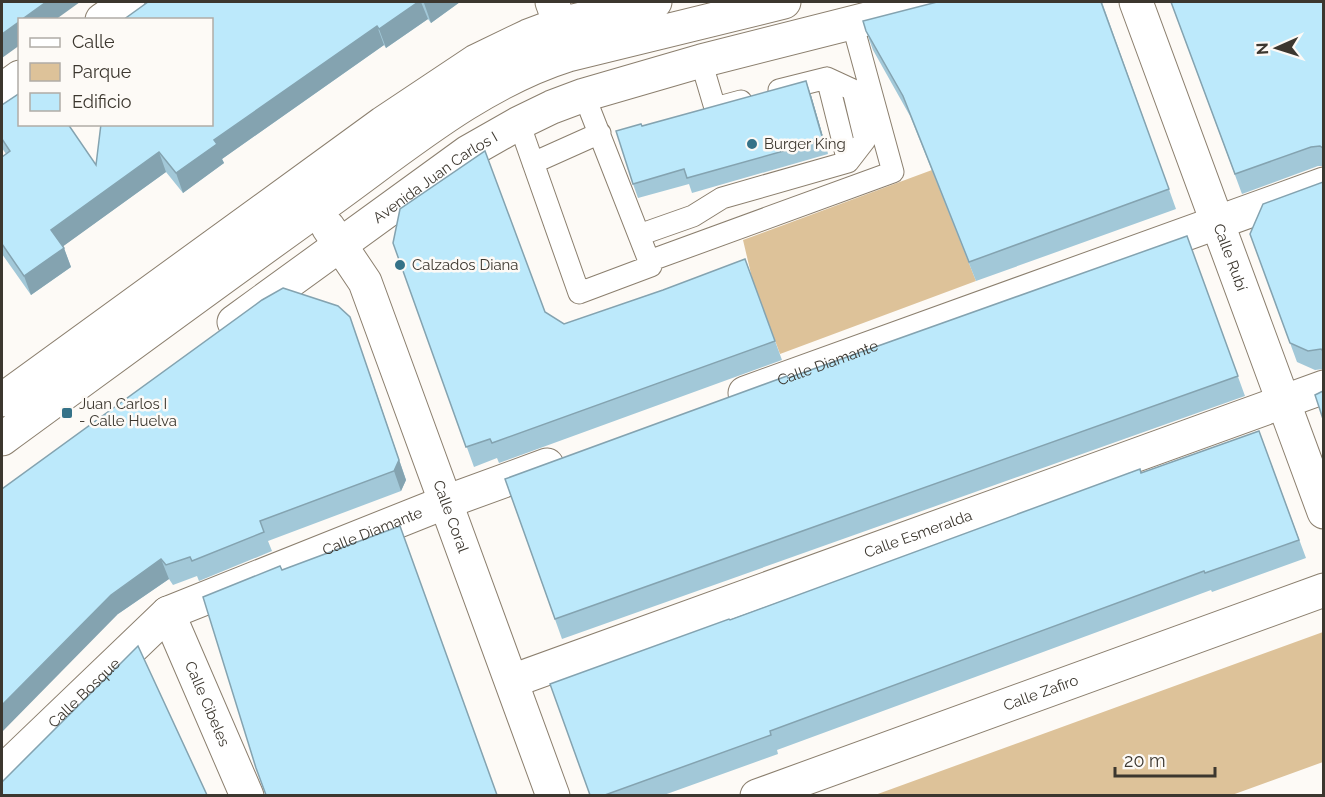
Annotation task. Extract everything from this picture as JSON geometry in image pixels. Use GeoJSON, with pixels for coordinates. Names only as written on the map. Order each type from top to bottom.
{"type":"FeatureCollection","features":[{"type":"Feature","properties":{"kind":"street"},"geometry":{"type":"LineString","coordinates":[[105,18],[128,2]]}},
{"type":"Feature","properties":{"kind":"street"},"geometry":{"type":"LineString","coordinates":[[2,439],[252,257],[308,197],[410,104],[476,61],[528,36],[655,2]]}},
{"type":"Feature","properties":{"kind":"street"},"geometry":{"type":"LineString","coordinates":[[560,27],[690,24],[784,2]]}},
{"type":"Feature","properties":{"kind":"street","name":"Avenida Juan Carlos I"},"geometry":{"type":"LineString","coordinates":[[208,340],[468,152],[519,123],[584,95],[701,61],[849,12],[934,2]]}},
{"type":"Feature","properties":{"kind":"street","name":"Calle Rubí"},"geometry":{"type":"LineString","coordinates":[[1137,2],[1323,512]]}},
{"type":"Feature","properties":{"kind":"street"},"geometry":{"type":"LineString","coordinates":[[690,24],[701,61]]}},
{"type":"Feature","properties":{"kind":"street"},"geometry":{"type":"LineString","coordinates":[[560,27],[584,95]]}},
{"type":"Feature","properties":{"kind":"street"},"geometry":{"type":"LineString","coordinates":[[2,400],[308,197],[383,162],[491,88],[539,64],[560,27]]}},
{"type":"Feature","properties":{"kind":"street"},"geometry":{"type":"LineString","coordinates":[[2,90],[18,78]]}},
{"type":"Feature","properties":{"kind":"street"},"geometry":{"type":"LineString","coordinates":[[374,219],[383,162]]}},
{"type":"Feature","properties":{"kind":"street","name":"Calle Diamante"},"geometry":{"type":"LineString","coordinates":[[722,401],[1323,184]]}},
{"type":"Feature","properties":{"kind":"street","name":"Calle Coral"},"geometry":{"type":"LineString","coordinates":[[308,197],[365,282],[553,795]]}},
{"type":"Feature","properties":{"kind":"street"},"geometry":{"type":"LineString","coordinates":[[252,257],[307,269]]}},
{"type":"Feature","properties":{"kind":"street","name":"Calle Esmeralda"},"geometry":{"type":"LineString","coordinates":[[512,681],[1323,387]]}},
{"type":"Feature","properties":{"kind":"street","name":"Calle Diamante"},"geometry":{"type":"LineString","coordinates":[[168,613],[446,502],[578,454]]}},
{"type":"Feature","properties":{"kind":"street","name":"Calle Zafiro"},"geometry":{"type":"LineString","coordinates":[[757,795],[1323,590]]}},
{"type":"Feature","properties":{"kind":"street","name":"Calle Bosque"},"geometry":{"type":"LineString","coordinates":[[2,772],[168,613]]}},
{"type":"Feature","properties":{"kind":"street","name":"Calle Cibeles"},"geometry":{"type":"LineString","coordinates":[[168,613],[247,795]]}},
{"type":"Feature","properties":{"kind":"lane"},"geometry":{"type":"LineString","coordinates":[[649,261],[893,172],[849,12]]}},
{"type":"Feature","properties":{"kind":"lane"},"geometry":{"type":"LineString","coordinates":[[639,236],[693,216],[722,198],[848,162],[827,78],[715,108],[701,61]]}},
{"type":"Feature","properties":{"kind":"lane"},"geometry":{"type":"LineString","coordinates":[[519,123],[579,293],[651,266],[584,95]]}},
{"type":"Feature","properties":{"kind":"lane"},"geometry":{"type":"LineString","coordinates":[[533,163],[600,134]]}},
{"type":"Feature","properties":{"kind":"green space"},"geometry":{"type":"Polygon","coordinates":[[[932,170],[976,281],[780,354],[752,278],[743,240],[932,170]]]}},
{"type":"Feature","properties":{"kind":"green space"},"geometry":{"type":"Polygon","coordinates":[[[1323,632],[1323,762],[1232,795],[875,795],[1323,632]]]}},
{"type":"Feature","properties":{"kind":"building"},"geometry":{"type":"Polygon","coordinates":[[[2,2],[46,2],[24,18],[18,18],[18,22],[2,34],[2,2]]]}},
{"type":"Feature","properties":{"kind":"building"},"geometry":{"type":"Polygon","coordinates":[[[148,2],[418,2],[379,29],[377,26],[214,140],[217,144],[176,173],[159,152],[51,230],[64,248],[24,276],[2,244],[2,157],[10,151],[2,139],[2,105],[18,94],[18,126],[69,126],[96,165],[101,126],[213,126],[213,18],[126,18],[148,2]]]}},
{"type":"Feature","properties":{"kind":"building"},"geometry":{"type":"Polygon","coordinates":[[[937,2],[1101,2],[1169,189],[969,262],[903,96],[866,31],[863,21],[937,2]]]}},
{"type":"Feature","properties":{"kind":"building"},"geometry":{"type":"Polygon","coordinates":[[[1171,2],[1323,2],[1323,148],[1311,147],[1235,174],[1171,2]]]}},
{"type":"Feature","properties":{"kind":"building"},"geometry":{"type":"Polygon","coordinates":[[[806,81],[823,140],[687,178],[684,169],[633,184],[616,131],[806,81]]]}},
{"type":"Feature","properties":{"kind":"building"},"geometry":{"type":"Polygon","coordinates":[[[485,151],[545,312],[564,324],[745,259],[775,341],[492,443],[490,439],[466,447],[393,243],[400,209],[485,151]]]}},
{"type":"Feature","properties":{"kind":"building"},"geometry":{"type":"Polygon","coordinates":[[[1323,182],[1323,351],[1321,349],[1308,351],[1290,343],[1250,234],[1263,204],[1323,182]]]}},
{"type":"Feature","properties":{"kind":"building"},"geometry":{"type":"Polygon","coordinates":[[[1187,236],[1238,376],[555,619],[505,479],[787,376],[788,378],[1187,236]]]}},
{"type":"Feature","properties":{"kind":"building"},"geometry":{"type":"Polygon","coordinates":[[[283,288],[338,306],[350,317],[399,460],[394,471],[260,521],[264,532],[192,561],[190,557],[166,565],[161,559],[111,595],[2,705],[2,489],[262,300],[283,288]]]}},
{"type":"Feature","properties":{"kind":"building"},"geometry":{"type":"Polygon","coordinates":[[[1323,391],[1323,419],[1315,395],[1323,391]]]}},
{"type":"Feature","properties":{"kind":"building"},"geometry":{"type":"Polygon","coordinates":[[[1259,431],[1299,540],[1205,573],[1204,571],[770,731],[771,735],[605,795],[590,795],[550,684],[1140,469],[1141,473],[1259,431]]]}},
{"type":"Feature","properties":{"kind":"building"},"geometry":{"type":"Polygon","coordinates":[[[400,526],[497,795],[266,795],[203,597],[280,566],[282,570],[400,526]]]}},
{"type":"Feature","properties":{"kind":"building"},"geometry":{"type":"Polygon","coordinates":[[[138,646],[207,795],[2,795],[2,782],[138,646]]]}},
{"type":"Feature","properties":{"kind":"place","name":"Burger King"},"geometry":{"type":"Point","coordinates":[752,144]}},
{"type":"Feature","properties":{"kind":"place","name":"Calzados Diana"},"geometry":{"type":"Point","coordinates":[400,265]}},
{"type":"Feature","properties":{"kind":"place","name":"Juan Carlos I - Calle Huelva"},"geometry":{"type":"Point","coordinates":[67,413]}}]}
